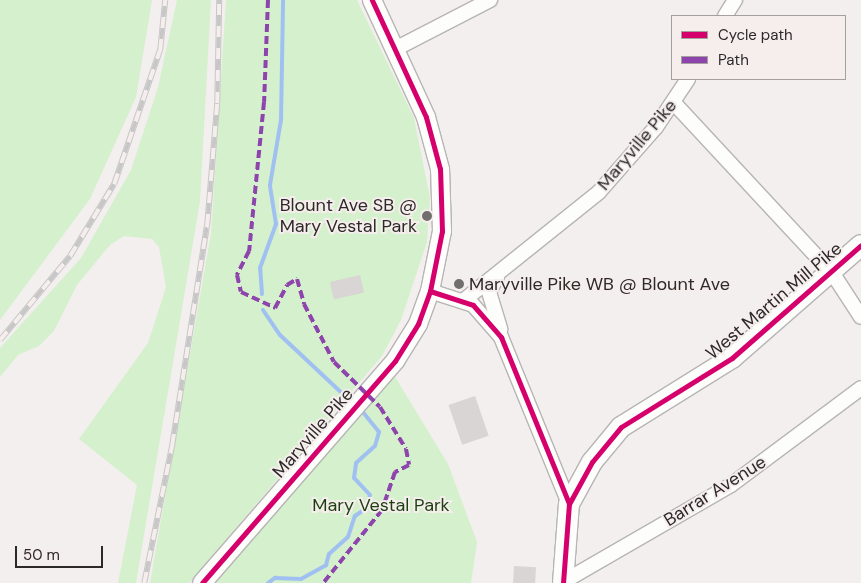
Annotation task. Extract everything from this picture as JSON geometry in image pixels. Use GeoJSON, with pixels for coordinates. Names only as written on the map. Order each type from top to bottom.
{"type":"FeatureCollection","features":[{"type":"Feature","properties":{"kind":"main road","name":"West Martin Mill Pike"},"geometry":{"type":"LineString","coordinates":[[563,582],[569,504],[592,462],[621,427],[732,358],[833,274],[861,246]]}},
{"type":"Feature","properties":{"kind":"street","name":"Maryville Pike"},"geometry":{"type":"LineString","coordinates":[[202,583],[395,361],[418,324],[430,291],[442,231],[441,176],[426,117],[372,0]]}},
{"type":"Feature","properties":{"kind":"street"},"geometry":{"type":"LineString","coordinates":[[395,49],[490,0]]}},
{"type":"Feature","properties":{"kind":"street"},"geometry":{"type":"LineString","coordinates":[[727,15],[735,0]]}},
{"type":"Feature","properties":{"kind":"street","name":"Maryville Pike"},"geometry":{"type":"LineString","coordinates":[[463,301],[599,192],[674,103],[687,80]]}},
{"type":"Feature","properties":{"kind":"street"},"geometry":{"type":"LineString","coordinates":[[674,103],[833,274],[861,317]]}},
{"type":"Feature","properties":{"kind":"street"},"geometry":{"type":"LineString","coordinates":[[500,273],[489,292],[501,337],[569,504]]}},
{"type":"Feature","properties":{"kind":"street"},"geometry":{"type":"LineString","coordinates":[[430,291],[463,301],[483,314],[501,337]]}},
{"type":"Feature","properties":{"kind":"street","name":"Barrar Avenue"},"geometry":{"type":"LineString","coordinates":[[563,582],[731,486],[861,388]]}},
{"type":"Feature","properties":{"kind":"green space"},"geometry":{"type":"Polygon","coordinates":[[[0,0],[152,0],[136,97],[90,199],[0,320],[0,0]]]}},
{"type":"Feature","properties":{"kind":"green space"},"geometry":{"type":"Polygon","coordinates":[[[177,0],[211,0],[200,201],[136,583],[118,583],[137,485],[79,439],[148,343],[166,287],[159,247],[152,239],[124,236],[110,245],[77,285],[54,331],[39,346],[18,355],[0,377],[0,348],[81,258],[131,170],[158,87],[177,0]]]}},
{"type":"Feature","properties":{"kind":"green space","name":"Mary Vestal Park"},"geometry":{"type":"Polygon","coordinates":[[[226,0],[357,0],[414,118],[430,198],[427,242],[401,320],[382,356],[189,583],[150,583],[211,233],[226,0]]]}},
{"type":"Feature","properties":{"kind":"green space","name":"Mary Vestal Park"},"geometry":{"type":"Polygon","coordinates":[[[394,375],[448,464],[477,542],[471,583],[211,583],[394,375]]]}},
{"type":"Feature","properties":{"kind":"building"},"geometry":{"type":"Polygon","coordinates":[[[360,275],[364,293],[334,300],[330,282],[360,275]]]}},
{"type":"Feature","properties":{"kind":"building"},"geometry":{"type":"Polygon","coordinates":[[[475,396],[489,436],[462,445],[449,405],[475,396]]]}},
{"type":"Feature","properties":{"kind":"building"},"geometry":{"type":"Polygon","coordinates":[[[514,566],[536,567],[535,583],[513,583],[514,566]]]}},
{"type":"Feature","properties":{"kind":"waterway"},"geometry":{"type":"LineString","coordinates":[[262,294],[260,268],[276,224],[270,185],[281,120],[283,0]]}},
{"type":"Feature","properties":{"kind":"waterway"},"geometry":{"type":"LineString","coordinates":[[263,310],[280,335],[347,398]]}},
{"type":"Feature","properties":{"kind":"waterway"},"geometry":{"type":"LineString","coordinates":[[268,583],[275,578],[301,579],[326,565],[329,554],[348,537],[355,516],[368,507],[370,495],[354,478],[356,463],[375,446],[379,432],[363,412]]}},
{"type":"Feature","properties":{"kind":"railway"},"geometry":{"type":"LineString","coordinates":[[0,340],[70,256],[114,184],[160,50],[165,0]]}},
{"type":"Feature","properties":{"kind":"railway"},"geometry":{"type":"LineString","coordinates":[[144,583],[172,445],[207,225],[217,103],[219,0]]}},
{"type":"Feature","properties":{"kind":"marked path"},"geometry":{"type":"LineString","coordinates":[[268,0],[264,102],[249,251],[237,275],[241,292],[275,308],[287,285],[297,279],[304,304],[334,362],[380,407],[406,449],[409,465],[395,472],[382,510],[323,583]]}},
{"type":"Feature","properties":{"kind":"cycle path"},"geometry":{"type":"LineString","coordinates":[[202,583],[395,361],[418,324],[430,291],[442,231],[440,169],[426,117],[372,0]]}},
{"type":"Feature","properties":{"kind":"cycle path"},"geometry":{"type":"LineString","coordinates":[[563,583],[569,504],[592,462],[621,427],[732,358],[861,245]]}},
{"type":"Feature","properties":{"kind":"cycle path"},"geometry":{"type":"LineString","coordinates":[[430,291],[473,305],[501,337],[569,504]]}},
{"type":"Feature","properties":{"kind":"place","name":"Blount Ave SB @ Mary Vestal Park"},"geometry":{"type":"Point","coordinates":[427,216]}},
{"type":"Feature","properties":{"kind":"place","name":"Maryville Pike WB @ Blount Ave"},"geometry":{"type":"Point","coordinates":[459,284]}}]}
